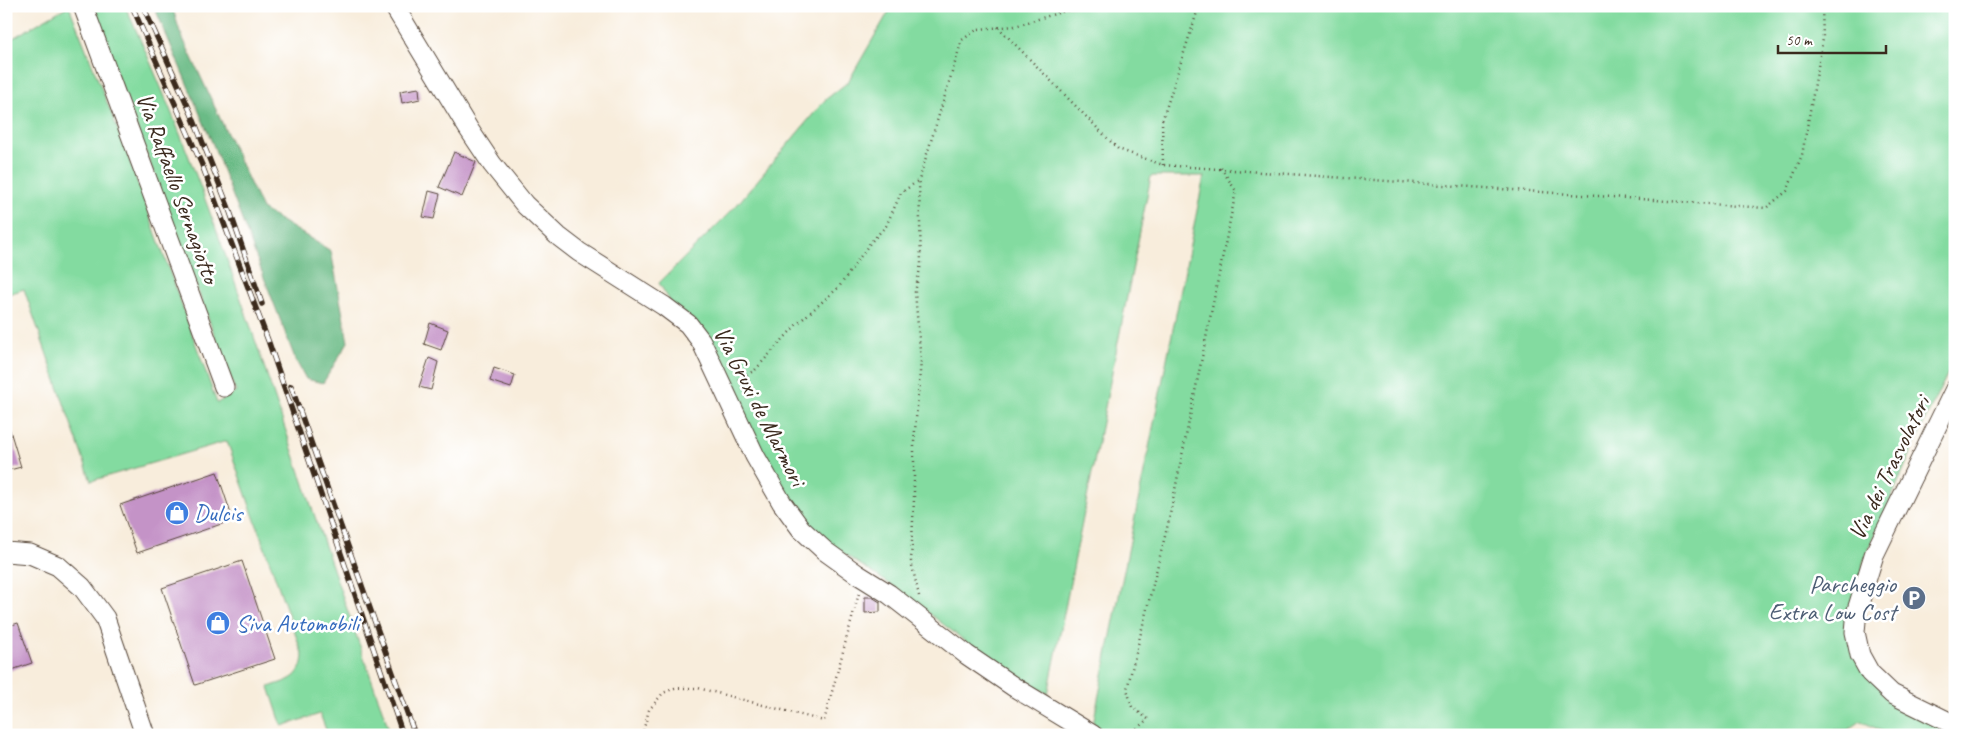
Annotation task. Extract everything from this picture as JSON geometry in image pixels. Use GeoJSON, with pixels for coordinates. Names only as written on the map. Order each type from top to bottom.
{"type":"FeatureCollection","features":[{"type":"Feature","properties":{"kind":"street","name":"Via Raffaello Sernagiotto"},"geometry":{"type":"LineString","coordinates":[[83,6],[224,387]]}},
{"type":"Feature","properties":{"kind":"street","name":"Via Gruxi de Marmori"},"geometry":{"type":"LineString","coordinates":[[394,6],[468,128],[492,164],[525,204],[558,236],[579,252],[664,306],[688,324],[701,341],[755,456],[782,503],[801,529],[825,551],[857,574],[890,594],[967,655],[1014,687],[1093,735]]}},
{"type":"Feature","properties":{"kind":"street","name":"Via dei Trasvolatori"},"geometry":{"type":"LineString","coordinates":[[1955,389],[1874,555],[1857,610],[1855,632],[1860,655],[1870,673],[1886,689],[1892,694],[1955,725]]}},
{"type":"Feature","properties":{"kind":"street"},"geometry":{"type":"LineString","coordinates":[[6,552],[30,554],[58,566],[82,587],[104,618],[144,735]]}},
{"type":"Feature","properties":{"kind":"path"},"geometry":{"type":"LineString","coordinates":[[918,615],[920,596],[910,561],[914,500],[914,442],[921,361],[915,292],[921,264],[919,180],[962,40],[978,29],[1015,26],[1081,6]]}},
{"type":"Feature","properties":{"kind":"path"},"geometry":{"type":"LineString","coordinates":[[1163,165],[1162,121],[1199,6]]}},
{"type":"Feature","properties":{"kind":"path"},"geometry":{"type":"LineString","coordinates":[[998,27],[1118,149],[1163,165],[1766,208],[1787,191],[1802,155],[1824,39],[1822,6]]}},
{"type":"Feature","properties":{"kind":"path"},"geometry":{"type":"LineString","coordinates":[[1129,735],[1148,719],[1132,707],[1127,689],[1168,524],[1236,191],[1221,168]]}},
{"type":"Feature","properties":{"kind":"path"},"geometry":{"type":"LineString","coordinates":[[723,388],[755,370],[796,324],[839,286],[870,243],[886,226],[901,193],[919,180]]}},
{"type":"Feature","properties":{"kind":"path"},"geometry":{"type":"LineString","coordinates":[[642,735],[650,710],[663,693],[675,688],[698,688],[824,721],[859,592],[857,574]]}},
{"type":"Feature","properties":{"kind":"green space"},"geometry":{"type":"Polygon","coordinates":[[[68,6],[125,148],[217,403],[236,392],[91,6],[125,6],[149,59],[193,166],[233,276],[391,735],[328,735],[320,714],[282,726],[269,687],[292,678],[300,670],[303,656],[227,441],[91,481],[24,289],[6,295],[6,42],[68,6]]]}},
{"type":"Feature","properties":{"kind":"green space"},"geometry":{"type":"Polygon","coordinates":[[[154,6],[172,6],[180,32],[262,209],[331,251],[348,342],[323,383],[306,379],[296,361],[214,147],[154,6]]]}},
{"type":"Feature","properties":{"kind":"green space"},"geometry":{"type":"Polygon","coordinates":[[[892,6],[1955,6],[1955,359],[1926,418],[1863,563],[1855,657],[1955,735],[1890,735],[1861,721],[1848,730],[1834,730],[1832,735],[1109,735],[1093,724],[1204,176],[1151,176],[1048,694],[983,655],[900,591],[832,546],[804,522],[659,283],[736,206],[825,100],[848,82],[892,6]]]}},
{"type":"Feature","properties":{"kind":"building"},"geometry":{"type":"Polygon","coordinates":[[[419,88],[420,99],[402,103],[400,91],[419,88]]]}},
{"type":"Feature","properties":{"kind":"building"},"geometry":{"type":"Polygon","coordinates":[[[454,152],[476,162],[462,197],[439,187],[454,152]]]}},
{"type":"Feature","properties":{"kind":"building"},"geometry":{"type":"Polygon","coordinates":[[[429,191],[440,194],[434,219],[423,217],[429,191]]]}},
{"type":"Feature","properties":{"kind":"building"},"geometry":{"type":"Polygon","coordinates":[[[430,323],[448,330],[441,350],[424,344],[430,323]]]}},
{"type":"Feature","properties":{"kind":"building"},"geometry":{"type":"Polygon","coordinates":[[[429,358],[438,362],[431,390],[419,387],[429,358]]]}},
{"type":"Feature","properties":{"kind":"building"},"geometry":{"type":"Polygon","coordinates":[[[494,368],[515,375],[511,388],[490,381],[494,368]]]}},
{"type":"Feature","properties":{"kind":"building"},"geometry":{"type":"Polygon","coordinates":[[[6,427],[9,427],[21,467],[6,471],[6,427]]]}},
{"type":"Feature","properties":{"kind":"building","name":"Dulcis"},"geometry":{"type":"Polygon","coordinates":[[[217,472],[233,520],[137,553],[120,505],[217,472]]]}},
{"type":"Feature","properties":{"kind":"building","name":"Siva Automobili"},"geometry":{"type":"Polygon","coordinates":[[[242,561],[275,659],[195,685],[162,588],[242,561]]]}},
{"type":"Feature","properties":{"kind":"building"},"geometry":{"type":"Polygon","coordinates":[[[865,597],[872,597],[880,602],[880,612],[865,613],[865,597]]]}},
{"type":"Feature","properties":{"kind":"building"},"geometry":{"type":"Polygon","coordinates":[[[18,623],[32,663],[6,672],[6,627],[18,623]]]}},
{"type":"Feature","properties":{"kind":"railway"},"geometry":{"type":"LineString","coordinates":[[132,6],[202,165],[269,343],[403,735]]}},
{"type":"Feature","properties":{"kind":"railway"},"geometry":{"type":"LineString","coordinates":[[143,6],[191,113],[228,206],[262,304]]}},
{"type":"Feature","properties":{"kind":"railway"},"geometry":{"type":"LineString","coordinates":[[291,386],[415,735]]}},
{"type":"Feature","properties":{"kind":"place","name":"Dulcis"},"geometry":{"type":"Point","coordinates":[177,513]}},
{"type":"Feature","properties":{"kind":"place","name":"Parcheggio Extra Low Cost"},"geometry":{"type":"Point","coordinates":[1914,598]}},
{"type":"Feature","properties":{"kind":"place","name":"Siva Automobili"},"geometry":{"type":"Point","coordinates":[218,623]}}]}
